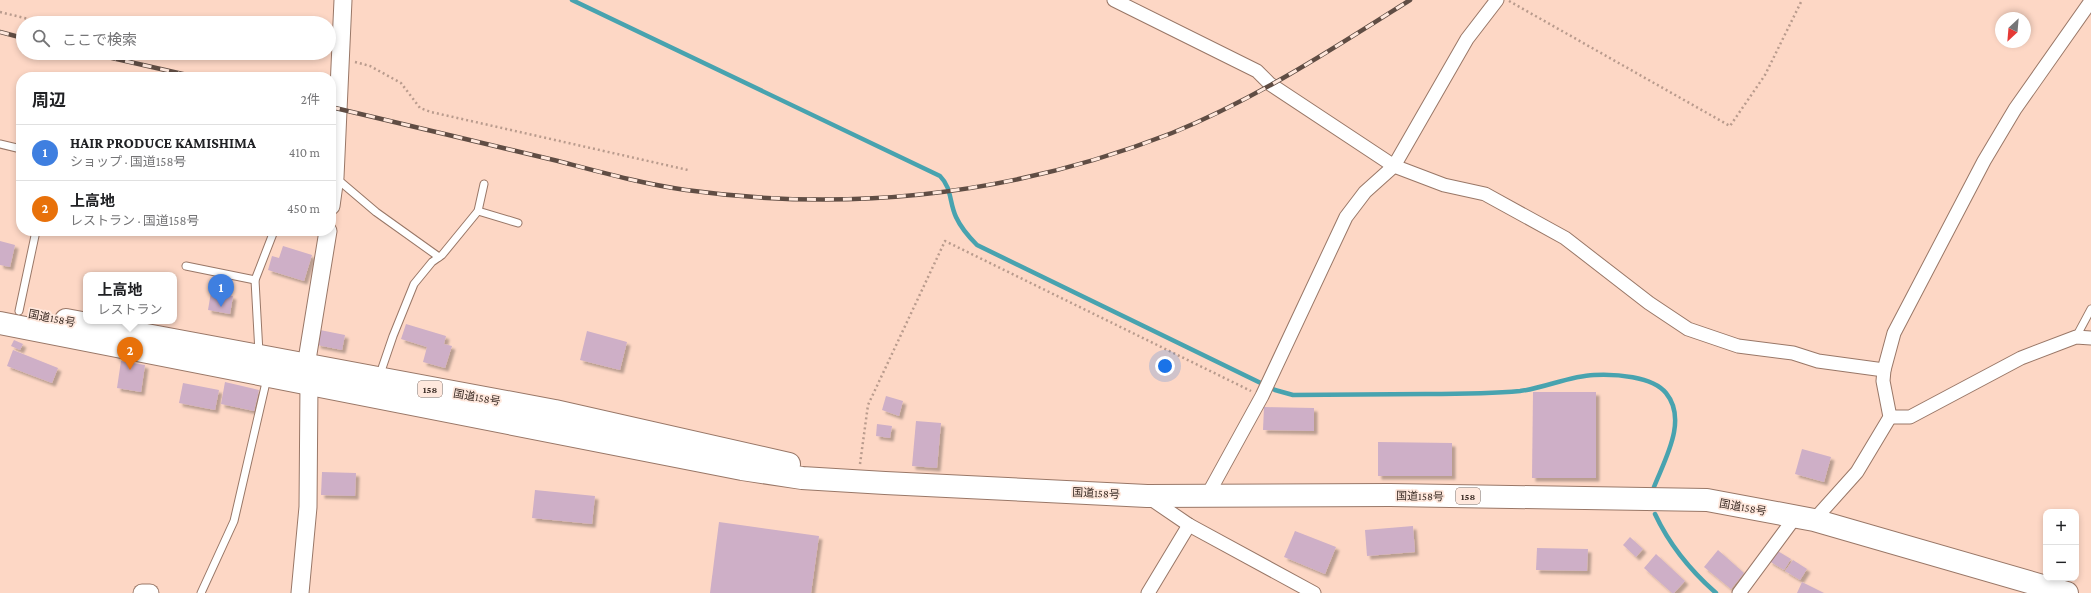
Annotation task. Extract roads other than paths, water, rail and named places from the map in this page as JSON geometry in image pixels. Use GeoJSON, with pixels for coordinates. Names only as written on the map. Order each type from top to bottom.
{"type":"FeatureCollection","features":[{"type":"Feature","properties":{"kind":"highway","name":"国道158号"},"geometry":{"type":"LineString","coordinates":[[10,310],[263,367]]}},
{"type":"Feature","properties":{"kind":"highway","name":"国道158号"},"geometry":{"type":"LineString","coordinates":[[0,323],[307,375],[742,469],[802,478],[1147,496],[1390,495],[1707,500],[1805,518],[2067,593]]}},
{"type":"Feature","properties":{"kind":"highway","name":"国道158号"},"geometry":{"type":"LineString","coordinates":[[307,375],[378,379],[555,411],[743,452],[858,481]]}},
{"type":"Feature","properties":{"kind":"street"},"geometry":{"type":"LineString","coordinates":[[336,130],[343,0]]}},
{"type":"Feature","properties":{"kind":"street"},"geometry":{"type":"LineString","coordinates":[[1114,0],[1258,71],[1270,84],[1394,166],[1444,185],[1485,194],[1565,238],[1649,303],[1688,329],[1738,346],[1793,353],[1818,361],[1884,370]]}},
{"type":"Feature","properties":{"kind":"street"},"geometry":{"type":"LineString","coordinates":[[1207,496],[1266,389],[1346,217],[1365,192],[1394,166],[1467,39],[1497,0]]}},
{"type":"Feature","properties":{"kind":"street"},"geometry":{"type":"LineString","coordinates":[[1739,593],[1805,518],[1857,472],[1890,417],[1883,381],[1884,370],[1894,333],[1984,161],[2015,109],[2091,1]]}},
{"type":"Feature","properties":{"kind":"street"},"geometry":{"type":"LineString","coordinates":[[300,593],[308,507],[307,375],[327,236]]}},
{"type":"Feature","properties":{"kind":"street"},"geometry":{"type":"LineString","coordinates":[[1890,417],[1910,417],[2021,358],[2076,337],[2091,338]]}},
{"type":"Feature","properties":{"kind":"street"},"geometry":{"type":"LineString","coordinates":[[1147,496],[1189,525],[1314,593]]}},
{"type":"Feature","properties":{"kind":"street"},"geometry":{"type":"LineString","coordinates":[[1148,593],[1189,525]]}},
{"type":"Feature","properties":{"kind":"street"},"geometry":{"type":"LineString","coordinates":[[142,593],[150,593]]}},
{"type":"Feature","properties":{"kind":"lane"},"geometry":{"type":"LineString","coordinates":[[0,144],[16,148]]}},
{"type":"Feature","properties":{"kind":"lane"},"geometry":{"type":"LineString","coordinates":[[336,169],[376,212],[439,257]]}},
{"type":"Feature","properties":{"kind":"lane"},"geometry":{"type":"LineString","coordinates":[[378,379],[393,336],[414,284],[478,211],[484,184]]}},
{"type":"Feature","properties":{"kind":"lane"},"geometry":{"type":"LineString","coordinates":[[478,211],[518,223]]}},
{"type":"Feature","properties":{"kind":"lane"},"geometry":{"type":"LineString","coordinates":[[10,310],[34,236]]}},
{"type":"Feature","properties":{"kind":"lane"},"geometry":{"type":"LineString","coordinates":[[201,593],[234,521],[241,497],[263,367],[254,280],[272,236]]}},
{"type":"Feature","properties":{"kind":"lane"},"geometry":{"type":"LineString","coordinates":[[186,266],[254,280]]}},
{"type":"Feature","properties":{"kind":"lane"},"geometry":{"type":"LineString","coordinates":[[2076,337],[2091,308]]}},
{"type":"Feature","properties":{"kind":"waterway"},"geometry":{"type":"LineString","coordinates":[[572,0],[940,176],[947,185],[958,221],[965,232],[977,245],[1275,390],[1293,395],[1497,393],[1520,391],[1585,376],[1603,375],[1633,377],[1652,383],[1660,387],[1666,393],[1672,404],[1675,415],[1675,427],[1672,440],[1654,487]]}},
{"type":"Feature","properties":{"kind":"waterway"},"geometry":{"type":"LineString","coordinates":[[1655,514],[1667,536],[1681,556],[1698,576],[1716,593]]}},
{"type":"Feature","properties":{"kind":"railway"},"geometry":{"type":"LineString","coordinates":[[336,108],[622,177],[686,190],[748,197],[810,199],[872,198],[933,193],[993,184],[1054,171],[1113,154],[1172,133],[1234,105],[1264,89],[1410,0]]}},
{"type":"Feature","properties":{"kind":"railway"},"geometry":{"type":"LineString","coordinates":[[0,32],[16,36]]}},
{"type":"Feature","properties":{"kind":"railway"},"geometry":{"type":"LineString","coordinates":[[121,60],[174,72]]}},
{"type":"Feature","properties":{"kind":"place","name":"HAIR PRODUCE KAMISHIMA"},"geometry":{"type":"Point","coordinates":[221,307]}},
{"type":"Feature","properties":{"kind":"place","name":"上高地"},"geometry":{"type":"Point","coordinates":[130,370]}}]}
